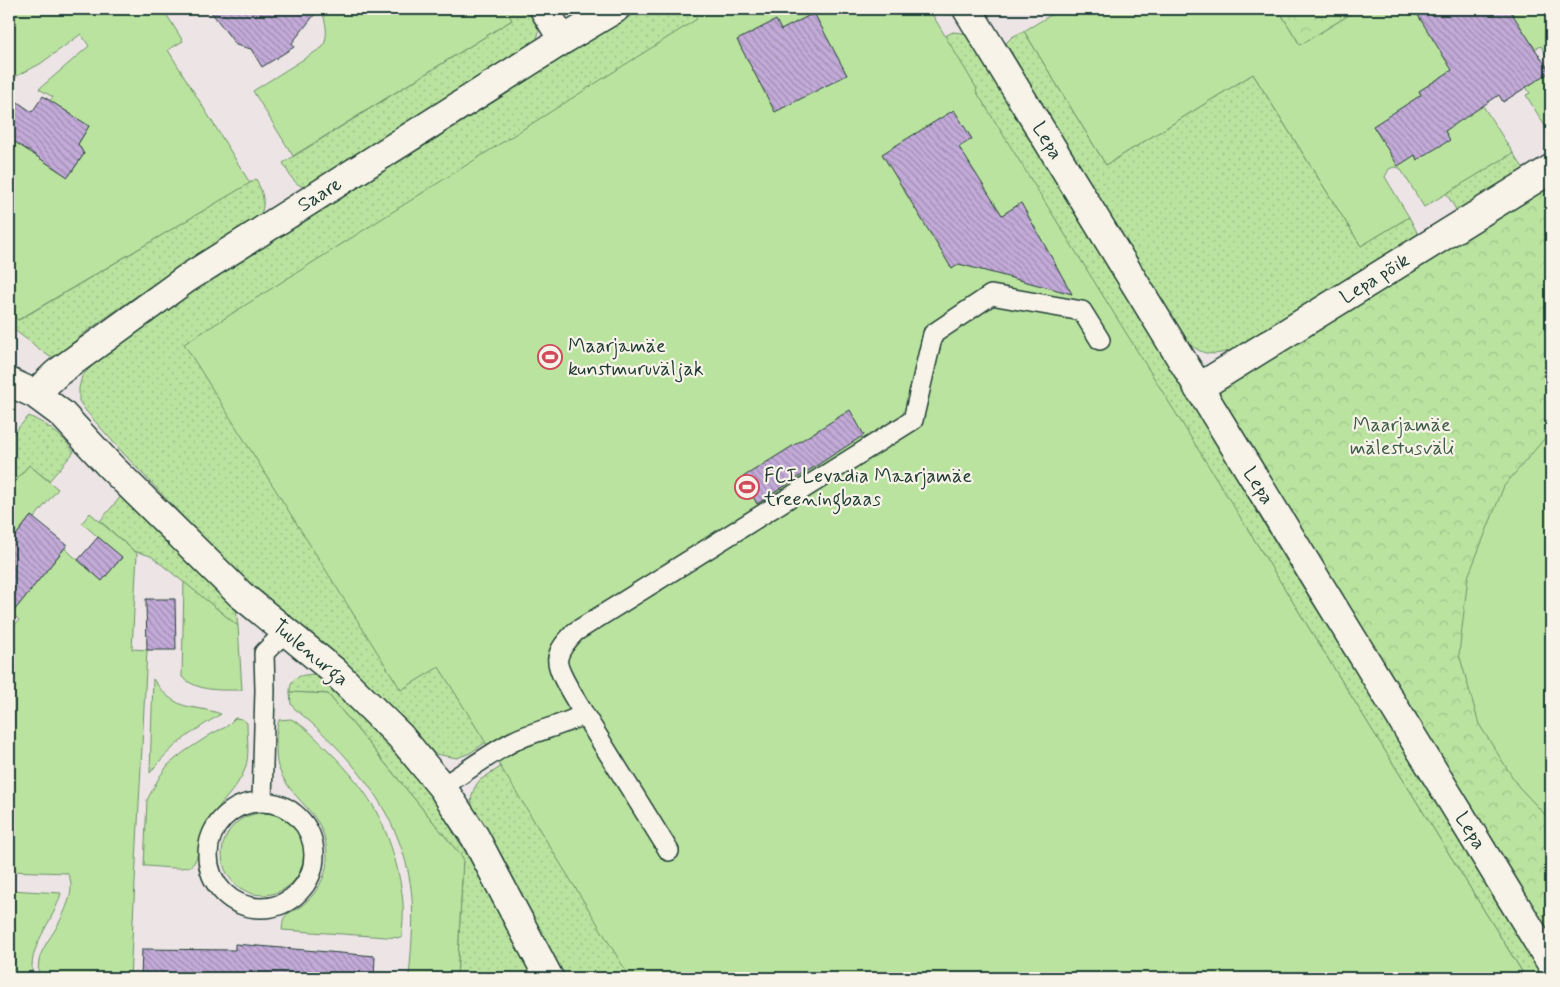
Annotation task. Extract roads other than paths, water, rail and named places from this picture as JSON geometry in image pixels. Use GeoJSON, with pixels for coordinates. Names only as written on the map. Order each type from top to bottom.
{"type":"FeatureCollection","features":[{"type":"Feature","properties":{"kind":"street"},"geometry":{"type":"LineString","coordinates":[[544,9],[563,40]]}},
{"type":"Feature","properties":{"kind":"street","name":"Saare"},"geometry":{"type":"LineString","coordinates":[[35,394],[64,367],[186,279],[615,9]]}},
{"type":"Feature","properties":{"kind":"street","name":"Lepa"},"geometry":{"type":"LineString","coordinates":[[967,9],[1551,963]]}},
{"type":"Feature","properties":{"kind":"street","name":"Lepa põik"},"geometry":{"type":"LineString","coordinates":[[1198,388],[1551,169]]}},
{"type":"Feature","properties":{"kind":"street","name":"Tuulenurga"},"geometry":{"type":"LineString","coordinates":[[9,382],[35,394],[62,414],[110,466],[240,594],[334,671],[400,736],[442,787],[475,838],[550,978]]}},
{"type":"Feature","properties":{"kind":"lane"},"geometry":{"type":"LineString","coordinates":[[669,851],[584,714],[560,671],[557,660],[563,645],[575,632],[913,420],[933,334],[991,295],[1082,312],[1100,340]]}},
{"type":"Feature","properties":{"kind":"lane"},"geometry":{"type":"LineString","coordinates":[[262,801],[264,653],[286,632]]}},
{"type":"Feature","properties":{"kind":"lane"},"geometry":{"type":"LineString","coordinates":[[442,787],[512,742],[569,722],[584,714]]}},
{"type":"Feature","properties":{"kind":"lane"},"geometry":{"type":"LineString","coordinates":[[262,801],[278,803],[292,811],[304,822],[311,836],[314,852],[310,876],[296,895],[283,904],[268,908],[251,908],[236,902],[223,893],[213,880],[208,865],[207,849],[211,834],[219,820],[232,809],[246,803],[262,801]]}},
{"type":"Feature","properties":{"kind":"place","name":"Maarjamäe kunstmuruväljak"},"geometry":{"type":"Point","coordinates":[550,357]}},
{"type":"Feature","properties":{"kind":"place","name":"FCI Levadia Maarjamäe treeningbaas"},"geometry":{"type":"Point","coordinates":[747,487]}},
{"type":"Feature","properties":{"kind":"park label","name":"Maarjamäe mälestusväli"},"geometry":{"type":"Point","coordinates":[1402,436]}}]}
